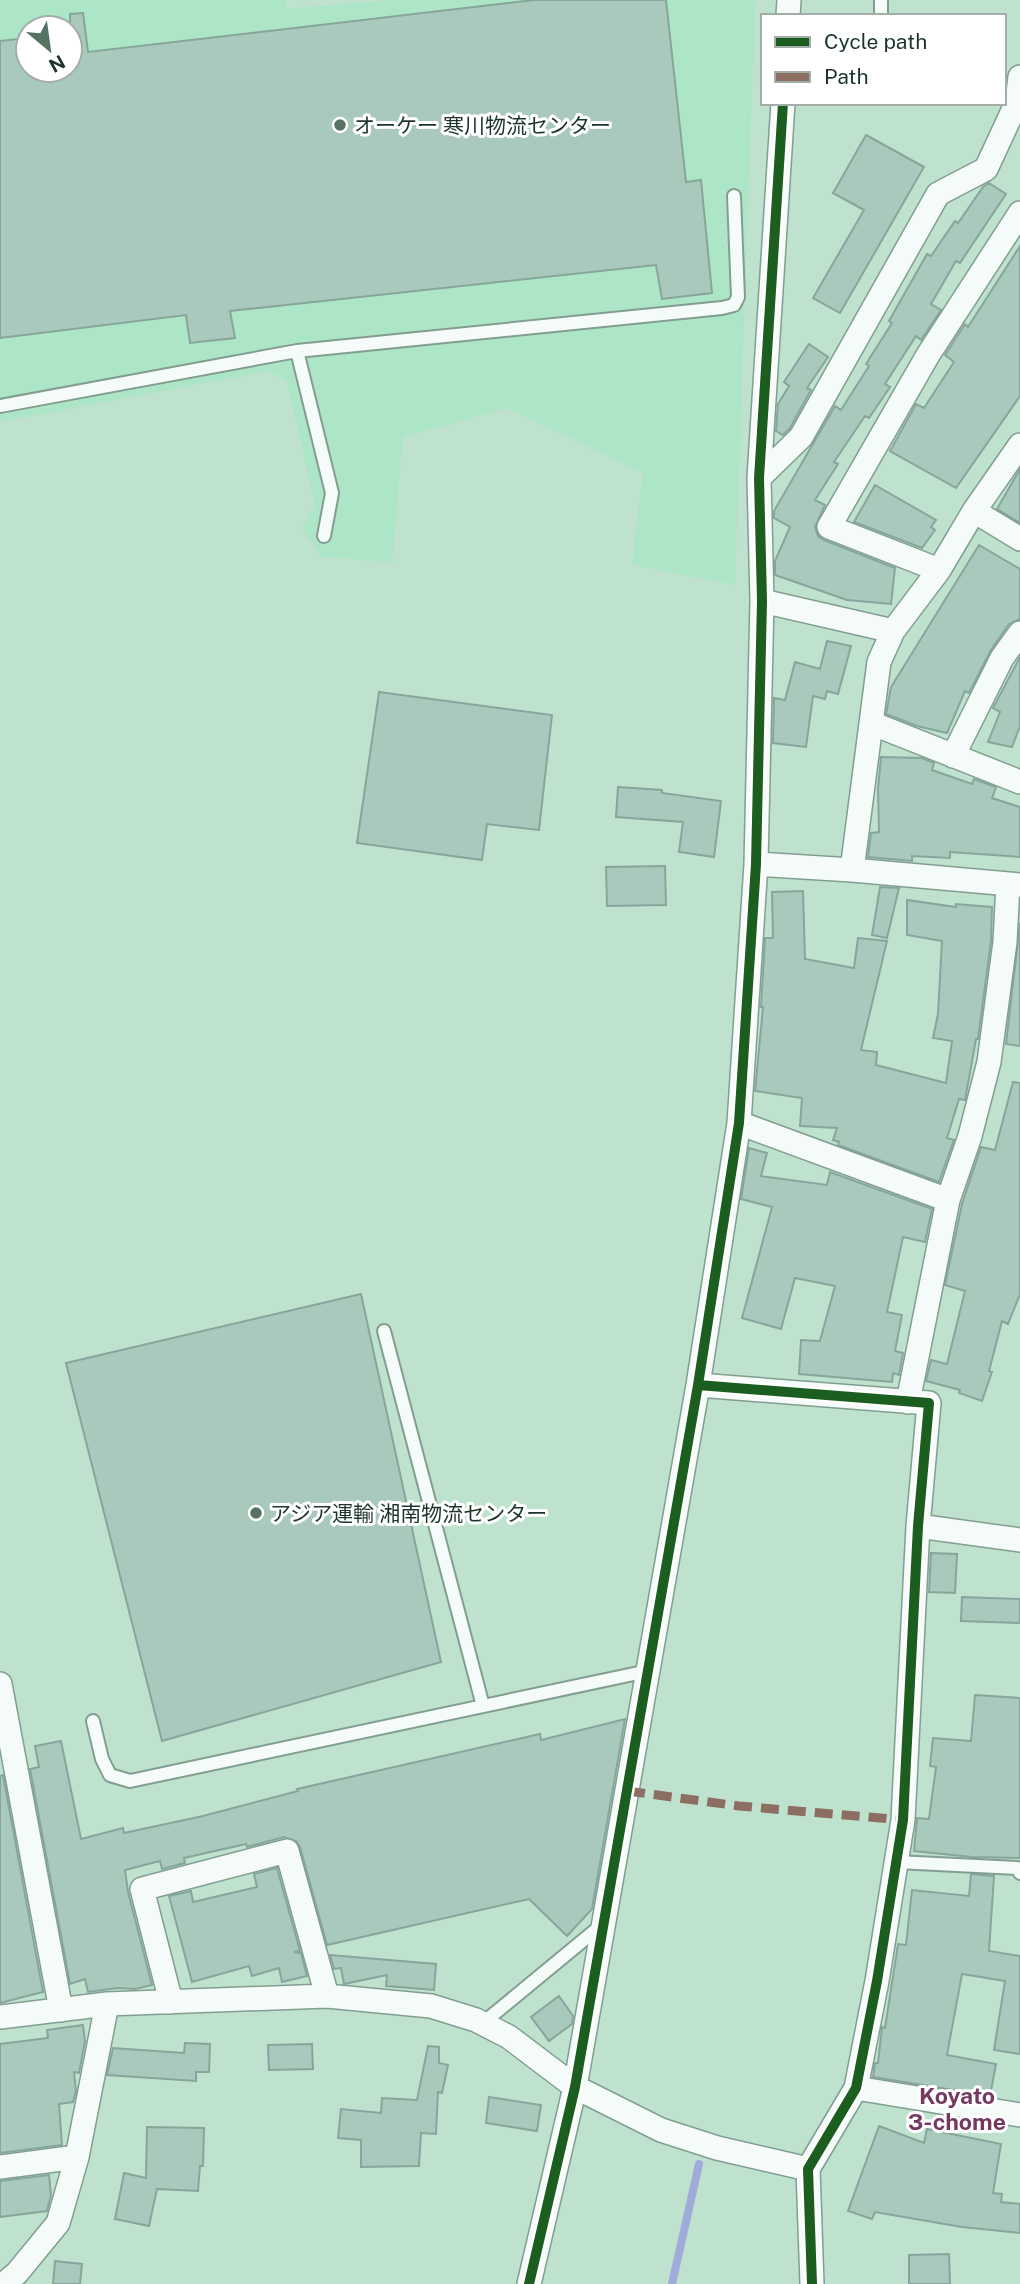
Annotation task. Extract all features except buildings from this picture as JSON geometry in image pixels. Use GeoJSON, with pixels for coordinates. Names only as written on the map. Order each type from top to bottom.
{"type":"FeatureCollection","features":[{"type":"Feature","properties":{"kind":"street"},"geometry":{"type":"LineString","coordinates":[[759,478],[801,437],[938,194],[986,169],[1018,103],[1020,77]]}},
{"type":"Feature","properties":{"kind":"street"},"geometry":{"type":"LineString","coordinates":[[529,2284],[575,2087],[698,1385],[739,1123],[756,864],[762,601],[759,478],[783,105]]}},
{"type":"Feature","properties":{"kind":"street"},"geometry":{"type":"LineString","coordinates":[[939,570],[829,527],[928,355],[1020,213]]}},
{"type":"Feature","properties":{"kind":"street"},"geometry":{"type":"LineString","coordinates":[[852,870],[879,662],[893,631],[939,570],[974,511],[1020,445]]}},
{"type":"Feature","properties":{"kind":"street"},"geometry":{"type":"LineString","coordinates":[[974,511],[1020,539]]}},
{"type":"Feature","properties":{"kind":"street"},"geometry":{"type":"LineString","coordinates":[[762,601],[893,631]]}},
{"type":"Feature","properties":{"kind":"street"},"geometry":{"type":"LineString","coordinates":[[953,756],[1002,657],[1020,633]]}},
{"type":"Feature","properties":{"kind":"street"},"geometry":{"type":"LineString","coordinates":[[871,723],[1020,782]]}},
{"type":"Feature","properties":{"kind":"street"},"geometry":{"type":"LineString","coordinates":[[756,864],[1014,885],[989,1062],[970,1136],[948,1200],[908,1402]]}},
{"type":"Feature","properties":{"kind":"street"},"geometry":{"type":"LineString","coordinates":[[739,1123],[948,1200]]}},
{"type":"Feature","properties":{"kind":"street"},"geometry":{"type":"LineString","coordinates":[[698,1385],[929,1404],[918,1526],[903,1820],[877,1981],[856,2088],[807,2169],[812,2284]]}},
{"type":"Feature","properties":{"kind":"street"},"geometry":{"type":"LineString","coordinates":[[918,1526],[1020,1540]]}},
{"type":"Feature","properties":{"kind":"street"},"geometry":{"type":"LineString","coordinates":[[0,1684],[3,1712],[61,2010]]}},
{"type":"Feature","properties":{"kind":"street"},"geometry":{"type":"LineString","coordinates":[[171,2002],[142,1889],[288,1851],[327,1996]]}},
{"type":"Feature","properties":{"kind":"street"},"geometry":{"type":"LineString","coordinates":[[0,2017],[107,2004],[327,1996],[431,2006],[482,2023],[509,2037],[575,2087],[661,2130],[717,2148],[807,2169]]}},
{"type":"Feature","properties":{"kind":"street"},"geometry":{"type":"LineString","coordinates":[[16,2280],[58,2223],[77,2157],[107,2004]]}},
{"type":"Feature","properties":{"kind":"street"},"geometry":{"type":"LineString","coordinates":[[856,2088],[1020,2115]]}},
{"type":"Feature","properties":{"kind":"street"},"geometry":{"type":"LineString","coordinates":[[0,2167],[77,2157]]}},
{"type":"Feature","properties":{"kind":"lane"},"geometry":{"type":"LineString","coordinates":[[0,406],[297,351],[722,308],[734,304],[738,297],[734,197]]}},
{"type":"Feature","properties":{"kind":"lane"},"geometry":{"type":"LineString","coordinates":[[297,351],[332,493],[324,536]]}},
{"type":"Feature","properties":{"kind":"lane"},"geometry":{"type":"LineString","coordinates":[[384,1331],[483,1706]]}},
{"type":"Feature","properties":{"kind":"lane"},"geometry":{"type":"LineString","coordinates":[[93,1721],[102,1759],[110,1775],[130,1781],[648,1671]]}},
{"type":"Feature","properties":{"kind":"lane"},"geometry":{"type":"LineString","coordinates":[[896,1862],[1017,1868],[1020,1872]]}},
{"type":"Feature","properties":{"kind":"lane"},"geometry":{"type":"LineString","coordinates":[[482,2023],[603,1924]]}},
{"type":"Feature","properties":{"kind":"shaded area"},"geometry":{"type":"Polygon","coordinates":[[[0,0],[286,0],[287,9],[393,0],[755,2],[735,585],[632,565],[643,473],[508,408],[403,437],[392,562],[322,557],[302,529],[315,505],[287,381],[269,371],[0,422],[0,0]]]}},
{"type":"Feature","properties":{"kind":"waterway"},"geometry":{"type":"LineString","coordinates":[[672,2284],[699,2164]]}},
{"type":"Feature","properties":{"kind":"marked path"},"geometry":{"type":"LineString","coordinates":[[627,1791],[739,1806],[903,1820]]}},
{"type":"Feature","properties":{"kind":"cycle path"},"geometry":{"type":"LineString","coordinates":[[529,2284],[575,2087],[698,1385],[739,1123],[756,864],[762,601],[759,478],[783,105]]}},
{"type":"Feature","properties":{"kind":"cycle path"},"geometry":{"type":"LineString","coordinates":[[698,1385],[929,1403],[918,1526],[903,1820],[877,1981],[856,2088],[808,2169],[812,2284]]}},
{"type":"Feature","properties":{"kind":"place","name":"オーケー 寒川物流センター"},"geometry":{"type":"Point","coordinates":[340,125]}},
{"type":"Feature","properties":{"kind":"place","name":"アジア運輸 湘南物流センター"},"geometry":{"type":"Point","coordinates":[256,1513]}},
{"type":"Feature","properties":{"kind":"district","name":"Koyato 3-chome"},"geometry":{"type":"Point","coordinates":[957,2108]}}]}
